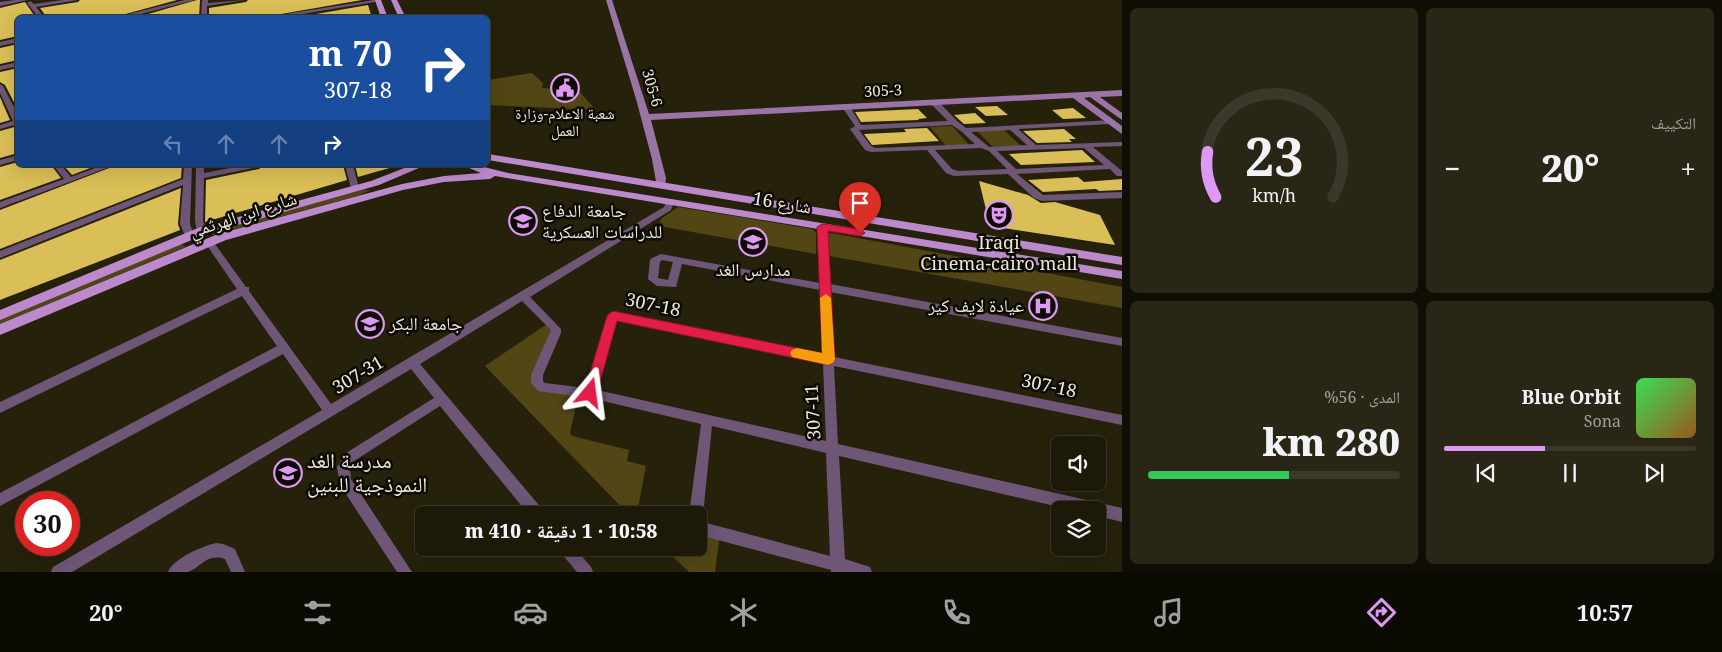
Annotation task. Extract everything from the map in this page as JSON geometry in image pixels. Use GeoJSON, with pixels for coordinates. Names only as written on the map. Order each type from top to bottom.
{"type":"FeatureCollection","features":[{"type":"Feature","properties":{"kind":"main road"},"geometry":{"type":"LineString","coordinates":[[394,0],[402,15]]}},
{"type":"Feature","properties":{"kind":"main road"},"geometry":{"type":"LineString","coordinates":[[378,1],[384,15]]}},
{"type":"Feature","properties":{"kind":"main road","name":"شارع 16"},"geometry":{"type":"LineString","coordinates":[[490,157],[1122,261]]}},
{"type":"Feature","properties":{"kind":"main road","name":"شارع ابن الهرثمي"},"geometry":{"type":"LineString","coordinates":[[0,315],[205,236],[377,187],[417,167]]}},
{"type":"Feature","properties":{"kind":"main road","name":"شارع 16"},"geometry":{"type":"LineString","coordinates":[[472,167],[508,176],[1122,275]]}},
{"type":"Feature","properties":{"kind":"main road","name":"شارع ابن الهرثمي"},"geometry":{"type":"LineString","coordinates":[[300,209],[355,188],[508,176]]}},
{"type":"Feature","properties":{"kind":"main road"},"geometry":{"type":"LineString","coordinates":[[723,211],[724,196]]}},
{"type":"Feature","properties":{"kind":"main road","name":"شارع ابن الهرثمي"},"geometry":{"type":"LineString","coordinates":[[0,330],[192,241]]}},
{"type":"Feature","properties":{"kind":"street"},"geometry":{"type":"LineString","coordinates":[[0,4],[26,0],[40,15]]}},
{"type":"Feature","properties":{"kind":"street"},"geometry":{"type":"LineString","coordinates":[[32,6],[75,0]]}},
{"type":"Feature","properties":{"kind":"street"},"geometry":{"type":"LineString","coordinates":[[129,15],[192,0]]}},
{"type":"Feature","properties":{"kind":"street"},"geometry":{"type":"LineString","coordinates":[[198,0],[198,15]]}},
{"type":"Feature","properties":{"kind":"street"},"geometry":{"type":"LineString","coordinates":[[204,3],[243,0]]}},
{"type":"Feature","properties":{"kind":"street","name":"305-6"},"geometry":{"type":"LineString","coordinates":[[609,0],[629,57],[646,117],[661,174],[661,185]]}},
{"type":"Feature","properties":{"kind":"street"},"geometry":{"type":"LineString","coordinates":[[283,15],[378,1]]}},
{"type":"Feature","properties":{"kind":"street"},"geometry":{"type":"LineString","coordinates":[[0,44],[15,41]]}},
{"type":"Feature","properties":{"kind":"street"},"geometry":{"type":"LineString","coordinates":[[0,68],[15,65]]}},
{"type":"Feature","properties":{"kind":"street"},"geometry":{"type":"LineString","coordinates":[[0,86],[15,118]]}},
{"type":"Feature","properties":{"kind":"street","name":"305-3"},"geometry":{"type":"LineString","coordinates":[[646,117],[1122,93]]}},
{"type":"Feature","properties":{"kind":"street"},"geometry":{"type":"LineString","coordinates":[[1091,94],[1122,117]]}},
{"type":"Feature","properties":{"kind":"street"},"geometry":{"type":"LineString","coordinates":[[1075,95],[1122,131]]}},
{"type":"Feature","properties":{"kind":"street"},"geometry":{"type":"LineString","coordinates":[[934,102],[954,123],[986,148],[1037,196],[1042,198],[1122,195]]}},
{"type":"Feature","properties":{"kind":"street"},"geometry":{"type":"LineString","coordinates":[[846,107],[859,127]]}},
{"type":"Feature","properties":{"kind":"street"},"geometry":{"type":"LineString","coordinates":[[965,130],[1110,122]]}},
{"type":"Feature","properties":{"kind":"street"},"geometry":{"type":"LineString","coordinates":[[0,127],[15,123]]}},
{"type":"Feature","properties":{"kind":"street"},"geometry":{"type":"LineString","coordinates":[[954,123],[859,127],[854,129],[871,149],[1034,148],[1122,144]]}},
{"type":"Feature","properties":{"kind":"street"},"geometry":{"type":"LineString","coordinates":[[1011,127],[1034,148]]}},
{"type":"Feature","properties":{"kind":"street"},"geometry":{"type":"LineString","coordinates":[[1087,146],[1122,174]]}},
{"type":"Feature","properties":{"kind":"street"},"geometry":{"type":"LineString","coordinates":[[929,148],[954,174],[1111,167]]}},
{"type":"Feature","properties":{"kind":"street"},"geometry":{"type":"LineString","coordinates":[[0,163],[15,158]]}},
{"type":"Feature","properties":{"kind":"street"},"geometry":{"type":"LineString","coordinates":[[59,167],[69,180]]}},
{"type":"Feature","properties":{"kind":"street"},"geometry":{"type":"LineString","coordinates":[[0,205],[105,167]]}},
{"type":"Feature","properties":{"kind":"street"},"geometry":{"type":"LineString","coordinates":[[188,167],[185,224],[192,241]]}},
{"type":"Feature","properties":{"kind":"street"},"geometry":{"type":"LineString","coordinates":[[200,167],[199,221],[205,236],[330,412]]}},
{"type":"Feature","properties":{"kind":"street"},"geometry":{"type":"LineString","coordinates":[[199,176],[248,167]]}},
{"type":"Feature","properties":{"kind":"street"},"geometry":{"type":"LineString","coordinates":[[350,167],[355,188]]}},
{"type":"Feature","properties":{"kind":"street"},"geometry":{"type":"LineString","coordinates":[[0,254],[187,180]]}},
{"type":"Feature","properties":{"kind":"street","name":"307-31"},"geometry":{"type":"LineString","coordinates":[[58,572],[524,296],[668,208],[670,202]]}},
{"type":"Feature","properties":{"kind":"street","name":"307-11"},"geometry":{"type":"LineString","coordinates":[[822,227],[838,568]]}},
{"type":"Feature","properties":{"kind":"street"},"geometry":{"type":"LineString","coordinates":[[678,260],[1122,342]]}},
{"type":"Feature","properties":{"kind":"street"},"geometry":{"type":"LineString","coordinates":[[0,408],[244,290]]}},
{"type":"Feature","properties":{"kind":"street"},"geometry":{"type":"LineString","coordinates":[[524,296],[556,329],[556,333],[537,375],[537,382],[542,388],[590,393],[1122,515]]}},
{"type":"Feature","properties":{"kind":"street","name":"307-18"},"geometry":{"type":"LineString","coordinates":[[590,393],[613,316],[1122,420]]}},
{"type":"Feature","properties":{"kind":"street"},"geometry":{"type":"LineString","coordinates":[[0,500],[284,348]]}},
{"type":"Feature","properties":{"kind":"street"},"geometry":{"type":"LineString","coordinates":[[412,363],[530,506]]}},
{"type":"Feature","properties":{"kind":"street"},"geometry":{"type":"LineString","coordinates":[[405,572],[345,481],[343,467],[350,457],[441,399]]}},
{"type":"Feature","properties":{"kind":"street"},"geometry":{"type":"LineString","coordinates":[[697,506],[707,420]]}},
{"type":"Feature","properties":{"kind":"street"},"geometry":{"type":"LineString","coordinates":[[707,530],[838,568],[864,572]]}},
{"type":"Feature","properties":{"kind":"street"},"geometry":{"type":"LineString","coordinates":[[175,572],[210,550],[217,549],[230,554],[238,572]]}},
{"type":"Feature","properties":{"kind":"street"},"geometry":{"type":"LineString","coordinates":[[573,556],[586,572]]}},
{"type":"Feature","properties":{"kind":"shaded area"},"geometry":{"type":"Polygon","coordinates":[[[532,73],[543,83],[542,88],[578,90],[596,110],[490,105],[490,80],[532,73]]]}},
{"type":"Feature","properties":{"kind":"shaded area"},"geometry":{"type":"Polygon","coordinates":[[[952,126],[969,145],[946,146],[930,127],[952,126]]]}},
{"type":"Feature","properties":{"kind":"shaded area"},"geometry":{"type":"Polygon","coordinates":[[[1003,129],[1021,146],[993,147],[976,130],[1003,129]]]}},
{"type":"Feature","properties":{"kind":"shaded area"},"geometry":{"type":"Polygon","coordinates":[[[362,190],[370,190],[360,195],[212,235],[212,232],[362,190]]]}},
{"type":"Feature","properties":{"kind":"shaded area"},"geometry":{"type":"Polygon","coordinates":[[[678,207],[812,229],[816,232],[816,254],[659,226],[661,219],[678,207]]]}},
{"type":"Feature","properties":{"kind":"shaded area"},"geometry":{"type":"Polygon","coordinates":[[[831,233],[1122,287],[1122,308],[829,256],[828,234],[831,233]]]}},
{"type":"Feature","properties":{"kind":"shaded area"},"geometry":{"type":"Polygon","coordinates":[[[181,244],[185,247],[0,324],[0,319],[181,244]]]}},
{"type":"Feature","properties":{"kind":"shaded area"},"geometry":{"type":"Polygon","coordinates":[[[550,322],[553,325],[537,383],[579,392],[570,433],[572,436],[629,450],[627,461],[646,466],[638,506],[620,506],[485,366],[550,322]]]}},
{"type":"Feature","properties":{"kind":"shaded area"},"geometry":{"type":"Polygon","coordinates":[[[707,530],[720,533],[715,572],[689,572],[672,556],[707,556],[707,530]]]}},
{"type":"Feature","properties":{"kind":"building"},"geometry":{"type":"Polygon","coordinates":[[[80,0],[177,0],[122,15],[45,15],[40,8],[78,2],[80,0]]]}},
{"type":"Feature","properties":{"kind":"building"},"geometry":{"type":"Polygon","coordinates":[[[197,0],[200,0],[199,15],[144,15],[197,0]]]}},
{"type":"Feature","properties":{"kind":"building"},"geometry":{"type":"Polygon","coordinates":[[[248,0],[362,0],[275,15],[209,15],[209,8],[246,2],[248,0]]]}},
{"type":"Feature","properties":{"kind":"building"},"geometry":{"type":"Polygon","coordinates":[[[25,2],[34,15],[15,15],[15,37],[0,40],[0,8],[25,2]]]}},
{"type":"Feature","properties":{"kind":"building"},"geometry":{"type":"Polygon","coordinates":[[[368,5],[371,15],[310,15],[368,5]]]}},
{"type":"Feature","properties":{"kind":"building"},"geometry":{"type":"Polygon","coordinates":[[[15,45],[15,61],[0,64],[0,48],[15,45]]]}},
{"type":"Feature","properties":{"kind":"building"},"geometry":{"type":"Polygon","coordinates":[[[15,69],[15,104],[5,85],[0,82],[0,72],[15,69]]]}},
{"type":"Feature","properties":{"kind":"building"},"geometry":{"type":"Polygon","coordinates":[[[0,97],[10,120],[0,123],[0,97]]]}},
{"type":"Feature","properties":{"kind":"building"},"geometry":{"type":"Polygon","coordinates":[[[997,106],[1008,115],[986,116],[975,107],[997,106]]]}},
{"type":"Feature","properties":{"kind":"building"},"geometry":{"type":"Polygon","coordinates":[[[1073,108],[1086,118],[1063,119],[1052,110],[1073,108]]]}},
{"type":"Feature","properties":{"kind":"building"},"geometry":{"type":"Polygon","coordinates":[[[918,109],[927,118],[919,120],[861,122],[855,112],[918,109]]]}},
{"type":"Feature","properties":{"kind":"building"},"geometry":{"type":"Polygon","coordinates":[[[975,113],[986,123],[964,124],[954,115],[975,113]]]}},
{"type":"Feature","properties":{"kind":"building"},"geometry":{"type":"Polygon","coordinates":[[[15,127],[15,154],[0,158],[0,131],[15,127]]]}},
{"type":"Feature","properties":{"kind":"building"},"geometry":{"type":"Polygon","coordinates":[[[927,128],[939,141],[872,145],[864,134],[906,132],[904,129],[927,128]]]}},
{"type":"Feature","properties":{"kind":"building"},"geometry":{"type":"Polygon","coordinates":[[[1064,129],[1076,139],[1069,139],[1072,142],[1037,143],[1023,131],[1064,129]]]}},
{"type":"Feature","properties":{"kind":"building"},"geometry":{"type":"Polygon","coordinates":[[[1082,150],[1095,162],[1021,165],[1009,154],[1082,150]]]}},
{"type":"Feature","properties":{"kind":"building"},"geometry":{"type":"Polygon","coordinates":[[[15,163],[15,167],[53,167],[61,178],[0,200],[0,167],[15,163]]]}},
{"type":"Feature","properties":{"kind":"building"},"geometry":{"type":"Polygon","coordinates":[[[65,167],[93,167],[72,175],[65,167]]]}},
{"type":"Feature","properties":{"kind":"building"},"geometry":{"type":"Polygon","coordinates":[[[112,167],[182,167],[181,178],[0,249],[0,210],[112,167]]]}},
{"type":"Feature","properties":{"kind":"building"},"geometry":{"type":"Polygon","coordinates":[[[262,167],[344,167],[347,180],[205,222],[206,180],[262,167]]]}},
{"type":"Feature","properties":{"kind":"building"},"geometry":{"type":"Polygon","coordinates":[[[356,167],[393,167],[358,177],[356,167]]]}},
{"type":"Feature","properties":{"kind":"building"},"geometry":{"type":"Polygon","coordinates":[[[1078,177],[1084,182],[1122,179],[1122,190],[1099,191],[1096,189],[1043,192],[1028,180],[1078,177]]]}},
{"type":"Feature","properties":{"kind":"building"},"geometry":{"type":"Polygon","coordinates":[[[979,181],[1028,195],[1041,203],[1055,202],[1100,215],[1115,245],[990,226],[979,181]]]}},
{"type":"Feature","properties":{"kind":"building"},"geometry":{"type":"Polygon","coordinates":[[[181,188],[178,224],[180,230],[0,300],[0,260],[181,188]]]}},
{"type":"Feature","properties":{"kind":"slow traffic"},"geometry":{"type":"LineString","coordinates":[[797,353],[828,360],[826,298]]}},
{"type":"Feature","properties":{"kind":"place","name":"شعبة الاعلام-وزارة العمل"},"geometry":{"type":"Point","coordinates":[565,88]}},
{"type":"Feature","properties":{"kind":"place","name":"Iraqi Cinema-cairo mall"},"geometry":{"type":"Point","coordinates":[999,215]}},
{"type":"Feature","properties":{"kind":"place","name":"جامعة الدفاع للدراسات العسكرية"},"geometry":{"type":"Point","coordinates":[523,221]}},
{"type":"Feature","properties":{"kind":"place","name":"مدارس الغد"},"geometry":{"type":"Point","coordinates":[753,242]}},
{"type":"Feature","properties":{"kind":"place","name":"عيادة لايف كير"},"geometry":{"type":"Point","coordinates":[1043,306]}},
{"type":"Feature","properties":{"kind":"place","name":"جامعة البكر"},"geometry":{"type":"Point","coordinates":[370,324]}},
{"type":"Feature","properties":{"kind":"place","name":"مدرسة الغد النموذجية للبنين"},"geometry":{"type":"Point","coordinates":[288,473]}},
{"type":"Feature","properties":{"kind":"route"},"geometry":{"type":"LineString","coordinates":[[590,393],[613,316],[828,360],[822,227],[860,233]]}}]}
